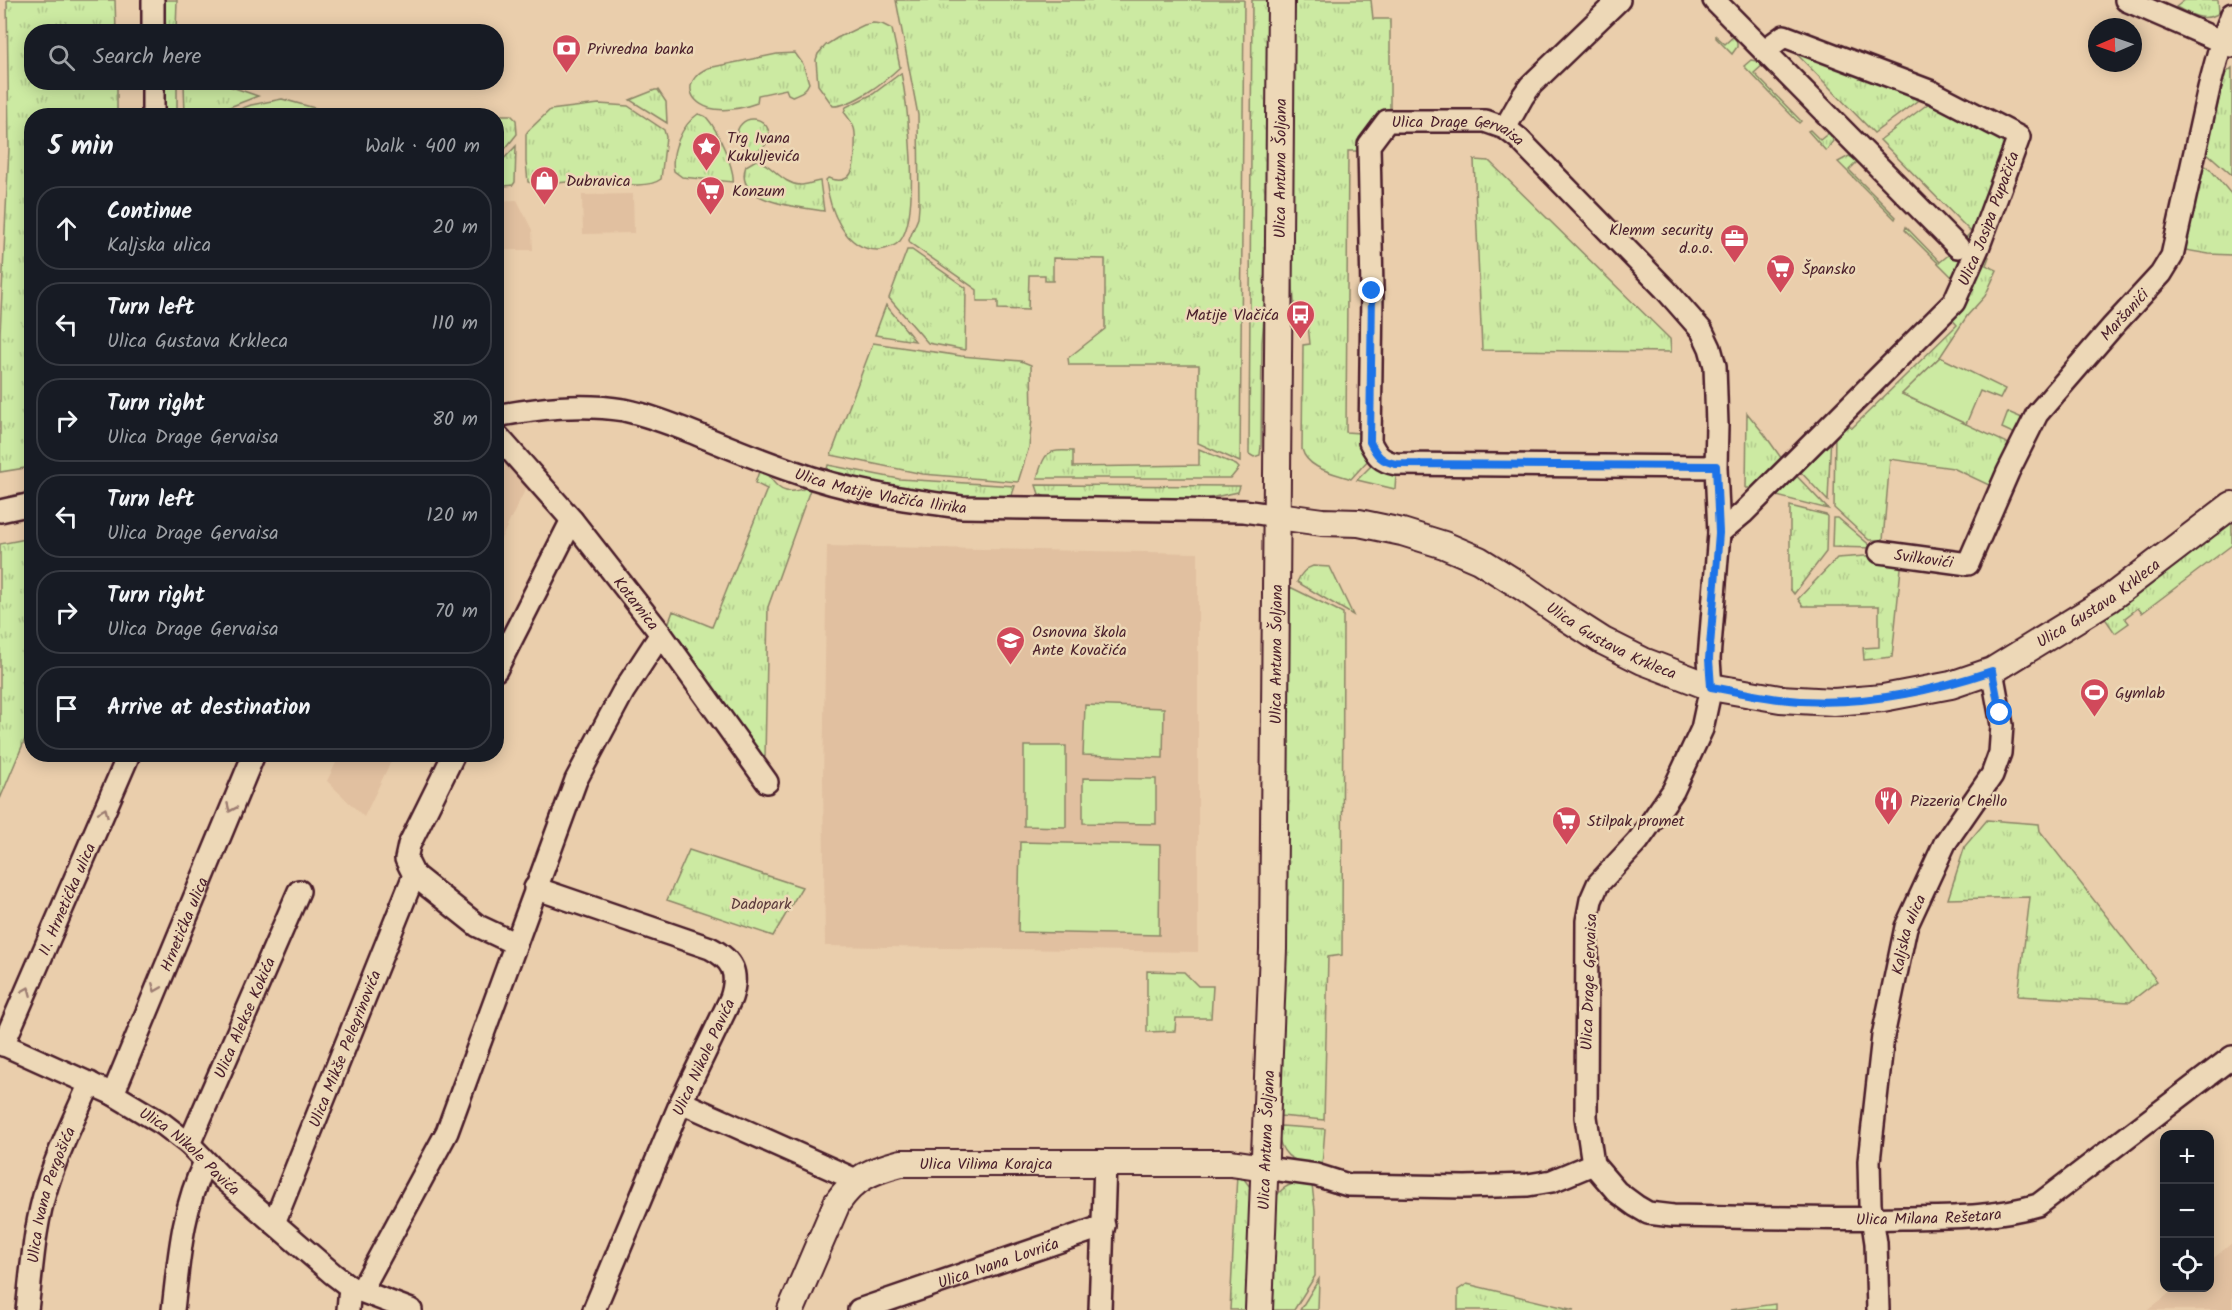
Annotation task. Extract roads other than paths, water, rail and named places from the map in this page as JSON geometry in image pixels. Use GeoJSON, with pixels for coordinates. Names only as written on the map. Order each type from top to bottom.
{"type":"FeatureCollection","features":[{"type":"Feature","properties":{"kind":"street"},"geometry":{"type":"LineString","coordinates":[[153,0],[153,24]]}},
{"type":"Feature","properties":{"kind":"street","name":"Ulica Antuna Šoljana"},"geometry":{"type":"LineString","coordinates":[[1259,1310],[1273,949],[1281,0]]}},
{"type":"Feature","properties":{"kind":"street"},"geometry":{"type":"LineString","coordinates":[[1505,128],[1531,85],[1619,0]]}},
{"type":"Feature","properties":{"kind":"street","name":"Ulica Josipa Pupačića"},"geometry":{"type":"LineString","coordinates":[[1714,0],[1958,247]]}},
{"type":"Feature","properties":{"kind":"street"},"geometry":{"type":"LineString","coordinates":[[2126,0],[2227,44]]}},
{"type":"Feature","properties":{"kind":"street","name":"Maršanići"},"geometry":{"type":"LineString","coordinates":[[1968,564],[2008,472],[2037,414],[2113,326],[2162,274],[2172,256],[2227,44],[2232,14]]}},
{"type":"Feature","properties":{"kind":"street","name":"Ulica Josipa Pupačića"},"geometry":{"type":"LineString","coordinates":[[1719,533],[1743,513],[1954,302],[1978,248],[2019,137],[1932,92],[1784,36],[1764,50]]}},
{"type":"Feature","properties":{"kind":"street"},"geometry":{"type":"LineString","coordinates":[[153,90],[153,108]]}},
{"type":"Feature","properties":{"kind":"street","name":"Ulica Drage Gervaisa"},"geometry":{"type":"LineString","coordinates":[[1593,1164],[1586,1117],[1587,921],[1591,900],[1598,884],[1638,841],[1673,792],[1702,729],[1711,687],[1709,659],[1719,533],[1715,366],[1702,330],[1518,138],[1505,128],[1485,121],[1465,119],[1387,121],[1370,145],[1372,291],[1370,442],[1377,456],[1386,462],[1396,464],[1716,466]]}},
{"type":"Feature","properties":{"kind":"street","name":"Ulica Matije Vlačića Ilirika"},"geometry":{"type":"LineString","coordinates":[[504,415],[540,408],[580,406],[624,410],[662,421],[802,475],[860,491],[918,501],[973,507],[1244,511],[1278,516]]}},
{"type":"Feature","properties":{"kind":"street","name":"Kotarnica"},"geometry":{"type":"LineString","coordinates":[[504,443],[572,520],[661,634],[767,782]]}},
{"type":"Feature","properties":{"kind":"street","name":"Ulica Gustava Krkleca"},"geometry":{"type":"LineString","coordinates":[[1278,516],[1359,524],[1402,532],[1444,545],[1479,560],[1603,641],[1643,661],[1711,687],[1780,699],[1834,702],[1883,698],[1951,685],[1992,671],[2109,599],[2232,505]]}},
{"type":"Feature","properties":{"kind":"street"},"geometry":{"type":"LineString","coordinates":[[0,511],[24,506]]}},
{"type":"Feature","properties":{"kind":"street"},"geometry":{"type":"LineString","coordinates":[[504,654],[572,520]]}},
{"type":"Feature","properties":{"kind":"street","name":"Svilkovići"},"geometry":{"type":"LineString","coordinates":[[1880,552],[1968,564]]}},
{"type":"Feature","properties":{"kind":"street"},"geometry":{"type":"LineString","coordinates":[[348,1310],[355,1289],[447,1131],[563,812],[585,762],[623,692],[661,634]]}},
{"type":"Feature","properties":{"kind":"street","name":"Kaljska ulica"},"geometry":{"type":"LineString","coordinates":[[1872,1219],[1869,1161],[1875,1092],[1883,1036],[1897,968],[1906,927],[1945,843],[1992,775],[2000,753],[2002,725],[1992,671]]}},
{"type":"Feature","properties":{"kind":"street","name":"II. Hrnetićka ulica"},"geometry":{"type":"LineString","coordinates":[[2,1044],[125,762]]}},
{"type":"Feature","properties":{"kind":"street","name":"Hrnetićka ulica"},"geometry":{"type":"LineString","coordinates":[[113,1094],[251,762]]}},
{"type":"Feature","properties":{"kind":"street"},"geometry":{"type":"LineString","coordinates":[[450,762],[409,845],[406,859],[414,875],[478,926],[516,944]]}},
{"type":"Feature","properties":{"kind":"street","name":"Ulica Mikše Pelegrinovića"},"geometry":{"type":"LineString","coordinates":[[274,1223],[414,875]]}},
{"type":"Feature","properties":{"kind":"street","name":"Ulica Nikole Pavića"},"geometry":{"type":"LineString","coordinates":[[536,888],[710,948],[729,962],[735,985],[731,998],[681,1102],[594,1310]]}},
{"type":"Feature","properties":{"kind":"street","name":"Ulica Alekse Kokića"},"geometry":{"type":"LineString","coordinates":[[189,1144],[299,891]]}},
{"type":"Feature","properties":{"kind":"street","name":"Ulica Nikole Pavića"},"geometry":{"type":"LineString","coordinates":[[2,1044],[113,1094],[163,1124],[189,1144],[274,1223],[355,1289],[411,1310]]}},
{"type":"Feature","properties":{"kind":"street","name":"Ulica Milana Rešetara"},"geometry":{"type":"LineString","coordinates":[[1593,1164],[1617,1192],[1648,1213],[1673,1216],[1872,1219],[2011,1213],[2038,1205],[2232,1057]]}},
{"type":"Feature","properties":{"kind":"street","name":"Ulica Ivana Pergošića"},"geometry":{"type":"LineString","coordinates":[[27,1310],[39,1221],[47,1187],[90,1083]]}},
{"type":"Feature","properties":{"kind":"street"},"geometry":{"type":"LineString","coordinates":[[681,1102],[856,1180]]}},
{"type":"Feature","properties":{"kind":"street"},"geometry":{"type":"LineString","coordinates":[[173,1310],[185,1216],[192,1192],[206,1162]]}},
{"type":"Feature","properties":{"kind":"street","name":"Ulica Vilima Korajca"},"geometry":{"type":"LineString","coordinates":[[791,1310],[837,1203],[856,1180],[877,1170],[901,1163],[1231,1163],[1265,1168]]}},
{"type":"Feature","properties":{"kind":"street"},"geometry":{"type":"LineString","coordinates":[[1100,1310],[1106,1163]]}},
{"type":"Feature","properties":{"kind":"street"},"geometry":{"type":"LineString","coordinates":[[1265,1168],[1316,1175],[1348,1185],[1465,1187],[1528,1185],[1552,1181],[1593,1164]]}},
{"type":"Feature","properties":{"kind":"street"},"geometry":{"type":"LineString","coordinates":[[1872,1219],[1876,1243],[1878,1310]]}},
{"type":"Feature","properties":{"kind":"street","name":"Ulica Ivana Lovrića"},"geometry":{"type":"LineString","coordinates":[[859,1310],[1104,1226]]}},
{"type":"Feature","properties":{"kind":"place","name":"Privredna banka"},"geometry":{"type":"Point","coordinates":[566,74]}},
{"type":"Feature","properties":{"kind":"place","name":"Trg Ivana Kukuljevića"},"geometry":{"type":"Point","coordinates":[706,172]}},
{"type":"Feature","properties":{"kind":"place","name":"Dubravica"},"geometry":{"type":"Point","coordinates":[545,206]}},
{"type":"Feature","properties":{"kind":"place","name":"Konzum"},"geometry":{"type":"Point","coordinates":[711,216]}},
{"type":"Feature","properties":{"kind":"place","name":"Klemm security d.o.o."},"geometry":{"type":"Point","coordinates":[1734,264]}},
{"type":"Feature","properties":{"kind":"place","name":"Špansko"},"geometry":{"type":"Point","coordinates":[1781,294]}},
{"type":"Feature","properties":{"kind":"place","name":"Matije Vlačića"},"geometry":{"type":"Point","coordinates":[1300,340]}},
{"type":"Feature","properties":{"kind":"place","name":"Osnovna škola Ante Kovačića"},"geometry":{"type":"Point","coordinates":[1011,666]}},
{"type":"Feature","properties":{"kind":"place","name":"Gymlab"},"geometry":{"type":"Point","coordinates":[2094,718]}},
{"type":"Feature","properties":{"kind":"place","name":"Pizzeria Chello"},"geometry":{"type":"Point","coordinates":[1889,826]}},
{"type":"Feature","properties":{"kind":"place","name":"Stilpak promet"},"geometry":{"type":"Point","coordinates":[1566,846]}},
{"type":"Feature","properties":{"kind":"park label","name":"Dadopark"},"geometry":{"type":"Point","coordinates":[761,903]}}]}
